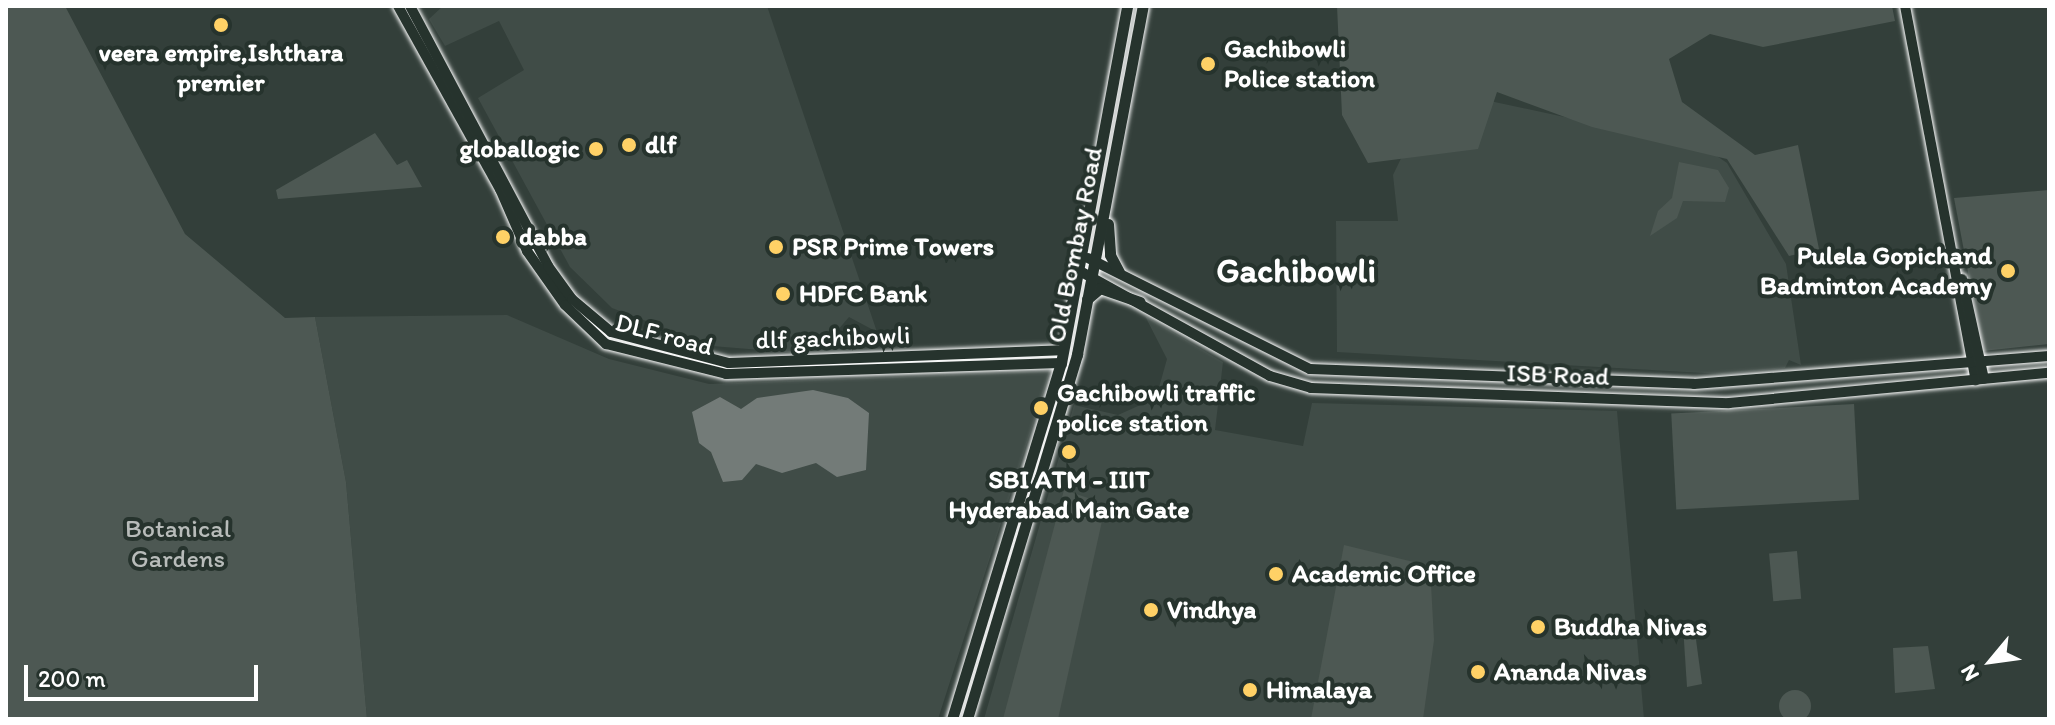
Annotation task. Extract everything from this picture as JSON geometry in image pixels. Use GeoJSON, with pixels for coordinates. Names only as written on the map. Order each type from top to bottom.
{"type":"FeatureCollection","features":[{"type":"Feature","properties":{"kind":"main road","name":"DLF road"},"geometry":{"type":"LineString","coordinates":[[398,6],[500,189],[527,251],[565,305],[606,344],[726,374],[1061,363]]}},
{"type":"Feature","properties":{"kind":"main road","name":"dlf gachibowli"},"geometry":{"type":"LineString","coordinates":[[410,6],[548,266],[572,299],[611,332],[737,364],[1063,350]]}},
{"type":"Feature","properties":{"kind":"main road"},"geometry":{"type":"LineString","coordinates":[[1907,6],[1929,134],[1980,380]]}},
{"type":"Feature","properties":{"kind":"main road"},"geometry":{"type":"LineString","coordinates":[[1126,11],[1141,14]]}},
{"type":"Feature","properties":{"kind":"main road","name":"Old Bombay Road"},"geometry":{"type":"LineString","coordinates":[[952,719],[1061,363],[1126,11]]}},
{"type":"Feature","properties":{"kind":"main road","name":"Old Bombay Road"},"geometry":{"type":"LineString","coordinates":[[967,719],[1064,400],[1096,261],[1141,14]]}},
{"type":"Feature","properties":{"kind":"main road"},"geometry":{"type":"LineString","coordinates":[[1108,199],[1109,247],[1119,272]]}},
{"type":"Feature","properties":{"kind":"main road","name":"ISB Road"},"geometry":{"type":"LineString","coordinates":[[1081,255],[1119,272],[1294,366],[1452,376],[1742,383],[2049,356]]}},
{"type":"Feature","properties":{"kind":"main road","name":"ISB Road"},"geometry":{"type":"LineString","coordinates":[[1078,270],[1093,275],[1291,384],[1452,394],[1729,403],[2049,373]]}},
{"type":"Feature","properties":{"kind":"main road"},"geometry":{"type":"LineString","coordinates":[[1087,300],[1100,288],[1140,302]]}},
{"type":"Feature","properties":{"kind":"main road"},"geometry":{"type":"LineString","coordinates":[[606,344],[611,332]]}},
{"type":"Feature","properties":{"kind":"main road"},"geometry":{"type":"LineString","coordinates":[[1452,376],[1452,394]]}},
{"type":"Feature","properties":{"kind":"shaded area"},"geometry":{"type":"Polygon","coordinates":[[[443,6],[767,6],[877,332],[849,317],[825,345],[870,359],[712,346],[612,308],[570,267],[478,98],[524,70],[499,21],[445,46],[429,19],[443,6]]]}},
{"type":"Feature","properties":{"kind":"shaded area"},"geometry":{"type":"Polygon","coordinates":[[[1476,98],[1704,147],[1727,163],[1786,264],[1801,365],[1789,360],[1785,368],[1722,374],[1337,352],[1336,221],[1398,221],[1393,175],[1425,109],[1476,98]]]}},
{"type":"Feature","properties":{"kind":"shaded area"},"geometry":{"type":"Polygon","coordinates":[[[507,315],[609,359],[709,384],[1050,371],[938,719],[367,719],[346,482],[315,317],[507,315]]]}},
{"type":"Feature","properties":{"kind":"shaded area"},"geometry":{"type":"Polygon","coordinates":[[[1145,316],[1223,362],[1215,430],[1303,446],[1312,403],[1617,411],[1644,719],[984,719],[1074,405],[1118,415],[1156,398],[1167,359],[1145,316]]]}},
{"type":"Feature","properties":{"kind":"shaded area"},"geometry":{"type":"Polygon","coordinates":[[[813,390],[848,398],[869,413],[866,470],[837,477],[816,463],[782,473],[756,464],[742,480],[723,482],[711,452],[699,443],[692,412],[720,397],[741,409],[757,398],[813,390]]]}},
{"type":"Feature","properties":{"kind":"green space","name":"Botanical Gardens"},"geometry":{"type":"Polygon","coordinates":[[[6,6],[65,6],[185,234],[285,318],[315,317],[346,482],[367,719],[6,719],[6,6]]]}},
{"type":"Feature","properties":{"kind":"green space"},"geometry":{"type":"Polygon","coordinates":[[[1337,6],[1892,6],[1895,21],[1763,47],[1710,34],[1669,59],[1682,102],[1755,155],[1798,145],[1819,249],[1789,256],[1727,159],[1592,127],[1497,92],[1478,149],[1368,163],[1342,115],[1337,6]]]}},
{"type":"Feature","properties":{"kind":"green space"},"geometry":{"type":"Polygon","coordinates":[[[375,133],[397,165],[407,160],[422,187],[278,199],[276,190],[375,133]]]}},
{"type":"Feature","properties":{"kind":"green space"},"geometry":{"type":"Polygon","coordinates":[[[1679,162],[1718,170],[1729,188],[1725,202],[1683,201],[1677,218],[1650,236],[1658,211],[1672,198],[1679,162]]]}},
{"type":"Feature","properties":{"kind":"green space","name":"Pulela Gopichand Badminton Academy"},"geometry":{"type":"Polygon","coordinates":[[[2049,190],[2049,344],[1983,351],[1954,198],[2049,190]]]}},
{"type":"Feature","properties":{"kind":"green space"},"geometry":{"type":"Polygon","coordinates":[[[1854,404],[1859,500],[1676,509],[1671,414],[1854,404]]]}},
{"type":"Feature","properties":{"kind":"green space"},"geometry":{"type":"Polygon","coordinates":[[[1064,490],[1097,501],[1104,512],[1058,719],[1003,719],[1064,490]]]}},
{"type":"Feature","properties":{"kind":"green space"},"geometry":{"type":"Polygon","coordinates":[[[1344,545],[1430,566],[1434,640],[1423,719],[1311,719],[1344,545]]]}},
{"type":"Feature","properties":{"kind":"green space"},"geometry":{"type":"Polygon","coordinates":[[[1797,551],[1801,599],[1773,601],[1769,553],[1797,551]]]}},
{"type":"Feature","properties":{"kind":"green space"},"geometry":{"type":"Polygon","coordinates":[[[1694,625],[1702,684],[1687,687],[1683,626],[1694,625]]]}},
{"type":"Feature","properties":{"kind":"green space"},"geometry":{"type":"Polygon","coordinates":[[[1928,646],[1935,689],[1895,693],[1893,648],[1928,646]]]}},
{"type":"Feature","properties":{"kind":"green space"},"geometry":{"type":"Polygon","coordinates":[[[1795,690],[1806,695],[1811,706],[1806,717],[1795,722],[1784,717],[1779,706],[1784,695],[1795,690]]]}},
{"type":"Feature","properties":{"kind":"place","name":"veera empire,Ishthara premier"},"geometry":{"type":"Point","coordinates":[221,25]}},
{"type":"Feature","properties":{"kind":"place","name":"Gachibowli Police station"},"geometry":{"type":"Point","coordinates":[1208,64]}},
{"type":"Feature","properties":{"kind":"place","name":"dlf"},"geometry":{"type":"Point","coordinates":[629,145]}},
{"type":"Feature","properties":{"kind":"place","name":"globallogic"},"geometry":{"type":"Point","coordinates":[596,149]}},
{"type":"Feature","properties":{"kind":"place","name":"dabba"},"geometry":{"type":"Point","coordinates":[503,237]}},
{"type":"Feature","properties":{"kind":"place","name":"PSR Prime Towers"},"geometry":{"type":"Point","coordinates":[776,247]}},
{"type":"Feature","properties":{"kind":"place","name":"Pulela Gopichand Badminton Academy"},"geometry":{"type":"Point","coordinates":[2008,271]}},
{"type":"Feature","properties":{"kind":"place","name":"HDFC Bank"},"geometry":{"type":"Point","coordinates":[783,294]}},
{"type":"Feature","properties":{"kind":"place","name":"Gachibowli traffic police station"},"geometry":{"type":"Point","coordinates":[1041,408]}},
{"type":"Feature","properties":{"kind":"place","name":"SBI ATM - IIIT Hyderabad Main Gate"},"geometry":{"type":"Point","coordinates":[1069,452]}},
{"type":"Feature","properties":{"kind":"place","name":"Academic Office"},"geometry":{"type":"Point","coordinates":[1276,574]}},
{"type":"Feature","properties":{"kind":"place","name":"Vindhya"},"geometry":{"type":"Point","coordinates":[1151,610]}},
{"type":"Feature","properties":{"kind":"place","name":"Buddha Nivas"},"geometry":{"type":"Point","coordinates":[1538,627]}},
{"type":"Feature","properties":{"kind":"place","name":"Ananda Nivas"},"geometry":{"type":"Point","coordinates":[1478,672]}},
{"type":"Feature","properties":{"kind":"place","name":"Himalaya"},"geometry":{"type":"Point","coordinates":[1250,690]}},
{"type":"Feature","properties":{"kind":"district","name":"Gachibowli"},"geometry":{"type":"Point","coordinates":[1296,271]}}]}
